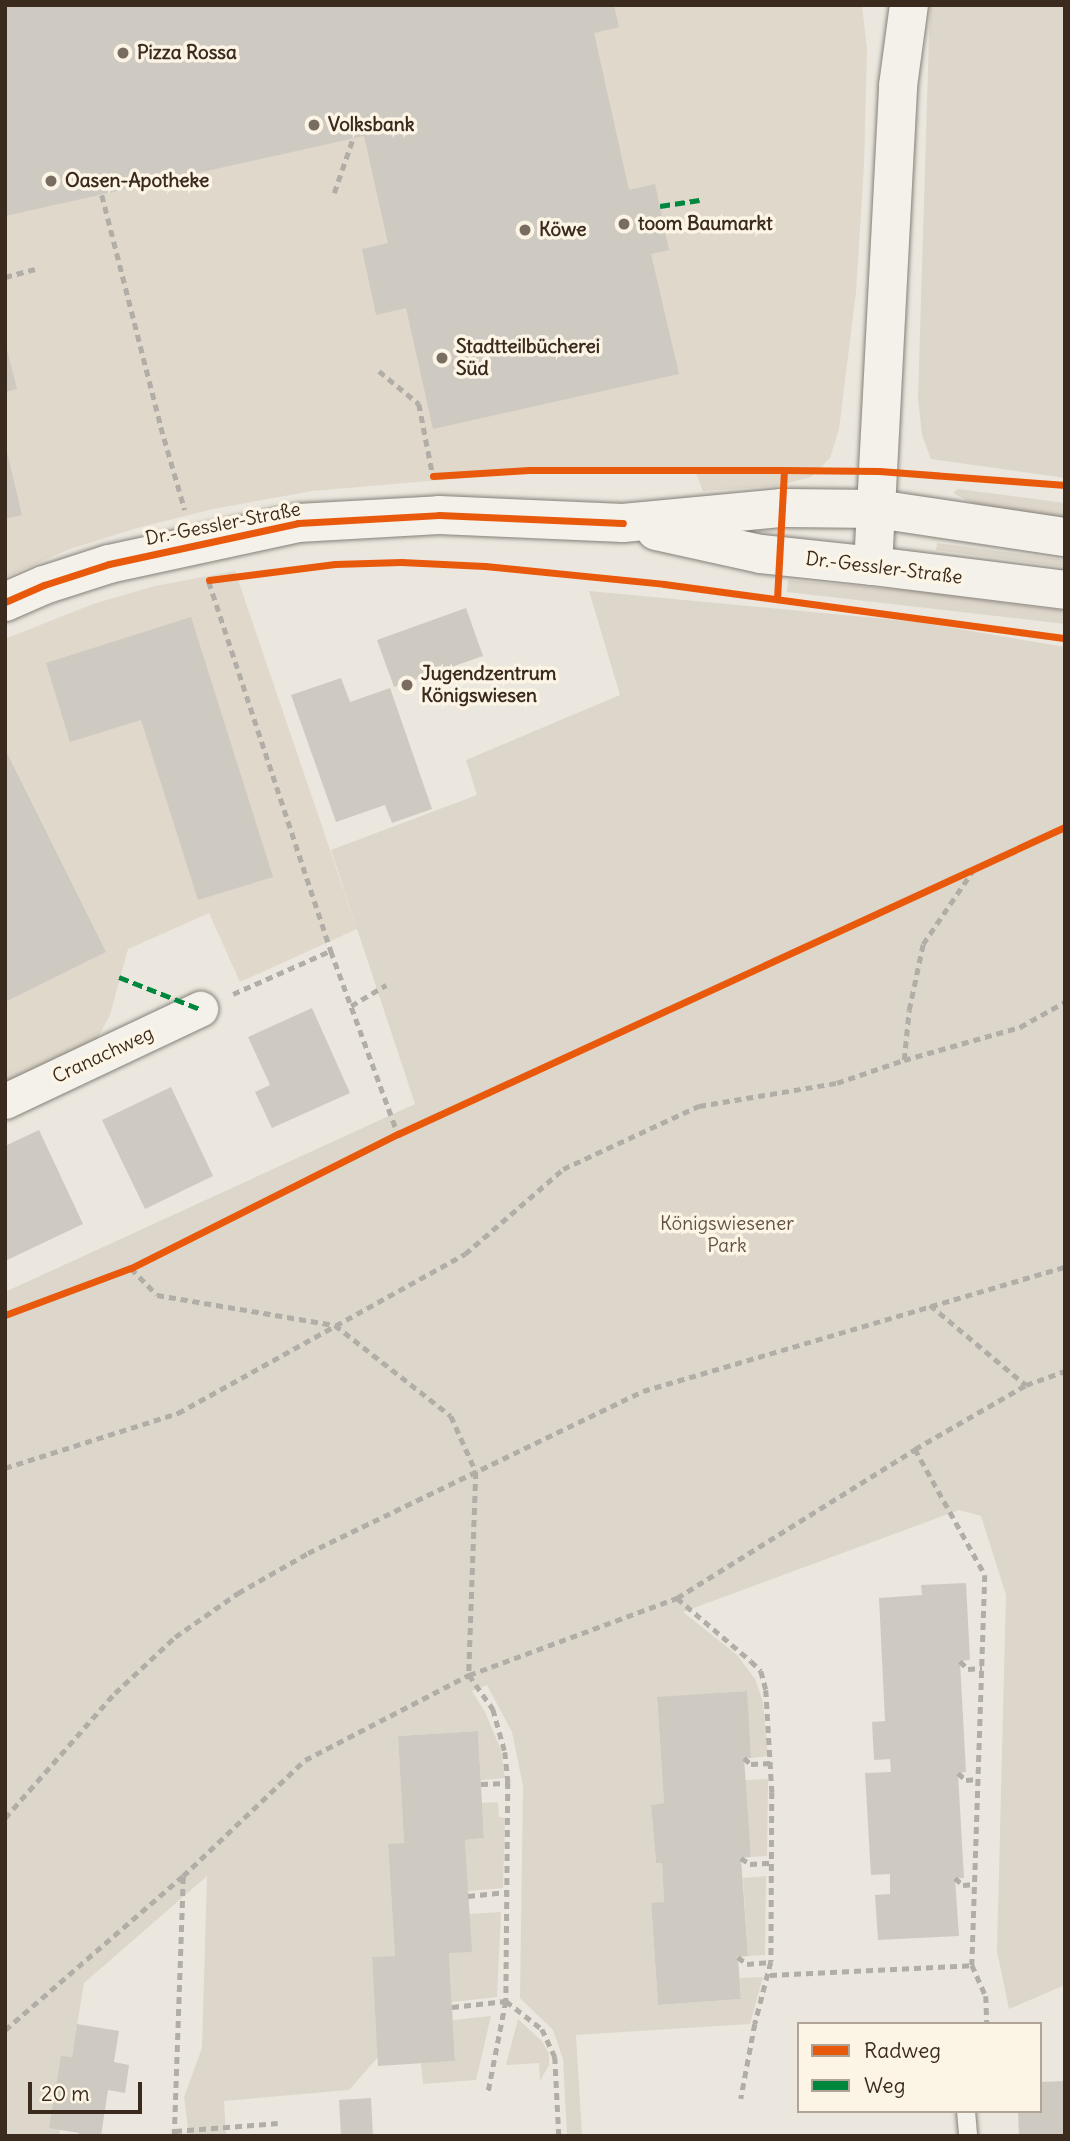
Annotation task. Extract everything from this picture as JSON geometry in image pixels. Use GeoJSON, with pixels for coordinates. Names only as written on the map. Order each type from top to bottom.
{"type":"FeatureCollection","features":[{"type":"Feature","properties":{"kind":"main road"},"geometry":{"type":"LineString","coordinates":[[881,5],[898,86]]}},
{"type":"Feature","properties":{"kind":"main road"},"geometry":{"type":"LineString","coordinates":[[873,566],[898,86],[909,5]]}},
{"type":"Feature","properties":{"kind":"main road","name":"Dr.-Gessler-Straße"},"geometry":{"type":"LineString","coordinates":[[5,602],[109,564],[298,523],[353,518],[439,515],[623,523],[782,508],[877,509],[1065,537]]}},
{"type":"Feature","properties":{"kind":"main road","name":"Dr.-Gessler-Straße"},"geometry":{"type":"LineString","coordinates":[[623,523],[761,554],[1065,590]]}},
{"type":"Feature","properties":{"kind":"street","name":"Cranachweg"},"geometry":{"type":"LineString","coordinates":[[5,1101],[200,1009]]}},
{"type":"Feature","properties":{"kind":"lane"},"geometry":{"type":"LineString","coordinates":[[966,2113],[968,2136]]}},
{"type":"Feature","properties":{"kind":"path"},"geometry":{"type":"LineString","coordinates":[[334,193],[352,141]]}},
{"type":"Feature","properties":{"kind":"path"},"geometry":{"type":"LineString","coordinates":[[102,195],[179,491]]}},
{"type":"Feature","properties":{"kind":"path"},"geometry":{"type":"LineString","coordinates":[[5,277],[35,269]]}},
{"type":"Feature","properties":{"kind":"path"},"geometry":{"type":"LineString","coordinates":[[379,372],[419,404],[433,476]]}},
{"type":"Feature","properties":{"kind":"path"},"geometry":{"type":"LineString","coordinates":[[197,544],[331,951],[398,1134]]}},
{"type":"Feature","properties":{"kind":"path"},"geometry":{"type":"LineString","coordinates":[[904,1060],[909,1010],[923,944],[976,866]]}},
{"type":"Feature","properties":{"kind":"path"},"geometry":{"type":"LineString","coordinates":[[200,1009],[331,951]]}},
{"type":"Feature","properties":{"kind":"path"},"geometry":{"type":"LineString","coordinates":[[351,1006],[386,985]]}},
{"type":"Feature","properties":{"kind":"path"},"geometry":{"type":"LineString","coordinates":[[5,1468],[178,1413],[465,1254],[563,1170],[699,1106],[837,1083],[904,1060],[1020,1027],[1065,1002]]}},
{"type":"Feature","properties":{"kind":"path"},"geometry":{"type":"LineString","coordinates":[[5,1818],[115,1693],[176,1637],[238,1593],[308,1553],[643,1391],[1065,1266]]}},
{"type":"Feature","properties":{"kind":"path"},"geometry":{"type":"LineString","coordinates":[[131,1268],[157,1295],[335,1325],[451,1416],[476,1472],[470,1675],[493,1709],[505,1752],[508,1783],[506,2001],[488,2094]]}},
{"type":"Feature","properties":{"kind":"path"},"geometry":{"type":"LineString","coordinates":[[930,1305],[1026,1385]]}},
{"type":"Feature","properties":{"kind":"path"},"geometry":{"type":"LineString","coordinates":[[5,2031],[183,1876],[305,1760],[470,1675],[677,1598],[915,1449],[1026,1385],[1065,1371]]}},
{"type":"Feature","properties":{"kind":"path"},"geometry":{"type":"LineString","coordinates":[[915,1449],[985,1575],[972,1965],[986,1996],[988,2022]]}},
{"type":"Feature","properties":{"kind":"path"},"geometry":{"type":"LineString","coordinates":[[677,1598],[761,1671],[769,1716],[771,1962],[770,1975],[755,2024],[741,2099]]}},
{"type":"Feature","properties":{"kind":"path"},"geometry":{"type":"LineString","coordinates":[[960,1661],[968,1669],[982,1668]]}},
{"type":"Feature","properties":{"kind":"path"},"geometry":{"type":"LineString","coordinates":[[744,1758],[751,1764],[771,1763]]}},
{"type":"Feature","properties":{"kind":"path"},"geometry":{"type":"LineString","coordinates":[[958,1773],[966,1780],[978,1779]]}},
{"type":"Feature","properties":{"kind":"path"},"geometry":{"type":"LineString","coordinates":[[481,1784],[508,1783]]}},
{"type":"Feature","properties":{"kind":"path"},"geometry":{"type":"LineString","coordinates":[[741,1858],[750,1864],[772,1863]]}},
{"type":"Feature","properties":{"kind":"path"},"geometry":{"type":"LineString","coordinates":[[183,1876],[174,2133],[278,2123]]}},
{"type":"Feature","properties":{"kind":"path"},"geometry":{"type":"LineString","coordinates":[[955,1878],[963,1885],[975,1884]]}},
{"type":"Feature","properties":{"kind":"path"},"geometry":{"type":"LineString","coordinates":[[468,1895],[507,1892]]}},
{"type":"Feature","properties":{"kind":"path"},"geometry":{"type":"LineString","coordinates":[[738,1957],[747,1964],[771,1962]]}},
{"type":"Feature","properties":{"kind":"path"},"geometry":{"type":"LineString","coordinates":[[770,1975],[972,1965]]}},
{"type":"Feature","properties":{"kind":"path"},"geometry":{"type":"LineString","coordinates":[[452,2007],[506,2001],[542,2029],[555,2057],[559,2136]]}},
{"type":"Feature","properties":{"kind":"shaded area"},"geometry":{"type":"Polygon","coordinates":[[[5,5],[862,5],[867,49],[864,165],[856,292],[839,429],[830,458],[811,477],[776,486],[703,491],[696,473],[534,472],[312,491],[213,509],[137,528],[70,549],[5,577],[5,5]]]}},
{"type":"Feature","properties":{"kind":"shaded area"},"geometry":{"type":"Polygon","coordinates":[[[235,571],[357,929],[240,982],[209,913],[128,949],[110,1015],[96,1041],[5,1086],[5,639],[93,604],[155,586],[235,571]]]}},
{"type":"Feature","properties":{"kind":"green space"},"geometry":{"type":"Polygon","coordinates":[[[930,5],[1065,5],[1065,478],[931,459],[922,435],[918,398],[930,5]]]}},
{"type":"Feature","properties":{"kind":"green space"},"geometry":{"type":"Polygon","coordinates":[[[958,489],[1065,503],[1065,518],[974,504],[953,493],[958,489]]]}},
{"type":"Feature","properties":{"kind":"green space"},"geometry":{"type":"Polygon","coordinates":[[[937,543],[1065,560],[1065,567],[936,550],[937,543]]]}},
{"type":"Feature","properties":{"kind":"green space"},"geometry":{"type":"Polygon","coordinates":[[[788,580],[924,592],[1065,611],[1065,624],[787,592],[788,580]]]}},
{"type":"Feature","properties":{"kind":"green space","name":"Königswiesener Park"},"geometry":{"type":"Polygon","coordinates":[[[589,591],[918,622],[1065,647],[1065,1985],[1009,2009],[997,1951],[1006,1595],[981,1516],[959,1510],[683,1612],[737,1655],[755,1679],[763,1702],[768,1756],[751,1758],[746,1691],[657,1698],[664,1803],[651,1805],[656,1863],[662,1863],[664,1902],[651,1904],[658,2005],[741,1999],[740,1978],[763,1977],[750,2024],[576,2035],[582,2136],[567,2136],[563,2059],[553,2030],[520,1998],[523,1786],[512,1732],[487,1685],[472,1691],[485,1712],[501,1750],[505,1778],[481,1780],[478,1731],[398,1736],[404,1843],[388,1845],[395,1956],[372,1958],[378,2057],[349,2090],[224,2101],[226,2136],[189,2136],[184,2097],[202,2048],[207,1876],[84,1983],[59,2136],[5,2136],[5,1292],[415,1104],[331,850],[477,795],[466,760],[620,695],[589,591]]]}},
{"type":"Feature","properties":{"kind":"green space"},"geometry":{"type":"Polygon","coordinates":[[[768,1779],[767,1856],[751,1857],[745,1780],[768,1779]]]}},
{"type":"Feature","properties":{"kind":"green space"},"geometry":{"type":"Polygon","coordinates":[[[498,1802],[499,1817],[505,1818],[503,1888],[468,1891],[465,1840],[484,1838],[482,1803],[498,1802]]]}},
{"type":"Feature","properties":{"kind":"green space"},"geometry":{"type":"Polygon","coordinates":[[[766,1876],[765,1955],[748,1956],[743,1878],[766,1876]]]}},
{"type":"Feature","properties":{"kind":"green space"},"geometry":{"type":"Polygon","coordinates":[[[501,1912],[497,1997],[452,2002],[449,1953],[469,1914],[501,1912]]]}},
{"type":"Feature","properties":{"kind":"green space"},"geometry":{"type":"Polygon","coordinates":[[[491,2016],[476,2080],[423,2084],[421,2063],[455,2061],[453,2020],[491,2016]]]}},
{"type":"Feature","properties":{"kind":"green space"},"geometry":{"type":"Polygon","coordinates":[[[518,2019],[542,2041],[549,2054],[549,2065],[540,2081],[539,2063],[506,2065],[518,2019]]]}},
{"type":"Feature","properties":{"kind":"building","name":"Köwe"},"geometry":{"type":"Polygon","coordinates":[[[5,5],[614,5],[619,27],[594,33],[629,190],[655,184],[669,250],[651,254],[679,374],[433,429],[406,308],[376,315],[362,249],[388,243],[364,136],[5,216],[5,5]]]}},
{"type":"Feature","properties":{"kind":"building"},"geometry":{"type":"Polygon","coordinates":[[[5,343],[17,389],[5,392],[5,343]]]}},
{"type":"Feature","properties":{"kind":"building"},"geometry":{"type":"Polygon","coordinates":[[[5,444],[22,515],[5,519],[5,444]]]}},
{"type":"Feature","properties":{"kind":"building"},"geometry":{"type":"Polygon","coordinates":[[[466,608],[483,656],[394,687],[377,640],[466,608]]]}},
{"type":"Feature","properties":{"kind":"building"},"geometry":{"type":"Polygon","coordinates":[[[191,617],[273,877],[198,900],[141,720],[70,742],[46,663],[191,617]]]}},
{"type":"Feature","properties":{"kind":"building"},"geometry":{"type":"Polygon","coordinates":[[[341,678],[350,702],[390,688],[432,809],[392,823],[385,805],[336,822],[291,695],[341,678]]]}},
{"type":"Feature","properties":{"kind":"building"},"geometry":{"type":"Polygon","coordinates":[[[5,749],[106,952],[5,1002],[5,749]]]}},
{"type":"Feature","properties":{"kind":"building"},"geometry":{"type":"Polygon","coordinates":[[[312,1008],[350,1093],[272,1128],[255,1092],[270,1085],[248,1037],[312,1008]]]}},
{"type":"Feature","properties":{"kind":"building"},"geometry":{"type":"Polygon","coordinates":[[[171,1087],[213,1176],[145,1209],[102,1120],[171,1087]]]}},
{"type":"Feature","properties":{"kind":"building"},"geometry":{"type":"Polygon","coordinates":[[[39,1130],[83,1224],[5,1261],[5,1146],[39,1130]]]}},
{"type":"Feature","properties":{"kind":"building"},"geometry":{"type":"Polygon","coordinates":[[[966,1583],[970,1660],[960,1661],[966,1772],[958,1773],[964,1878],[955,1878],[959,1936],[878,1940],[875,1895],[890,1894],[890,1874],[871,1875],[865,1773],[891,1772],[890,1759],[874,1760],[872,1722],[885,1721],[879,1598],[922,1595],[921,1585],[966,1583]]]}},
{"type":"Feature","properties":{"kind":"building"},"geometry":{"type":"Polygon","coordinates":[[[747,1691],[751,1758],[744,1758],[751,1857],[741,1858],[748,1956],[738,1957],[741,1999],[658,2005],[651,1903],[664,1902],[662,1863],[656,1863],[651,1805],[664,1803],[657,1697],[747,1691]]]}},
{"type":"Feature","properties":{"kind":"building"},"geometry":{"type":"Polygon","coordinates":[[[478,1731],[484,1838],[465,1840],[472,1952],[449,1953],[455,2061],[378,2066],[372,1957],[395,1956],[388,1844],[404,1843],[398,1736],[478,1731]]]}},
{"type":"Feature","properties":{"kind":"building"},"geometry":{"type":"Polygon","coordinates":[[[77,2024],[119,2031],[114,2062],[129,2065],[125,2093],[108,2090],[101,2136],[79,2136],[79,2133],[49,2128],[61,2056],[72,2057],[77,2024]]]}},
{"type":"Feature","properties":{"kind":"building"},"geometry":{"type":"Polygon","coordinates":[[[1065,2081],[1065,2136],[1019,2136],[1018,2113],[1042,2113],[1042,2082],[1065,2081]]]}},
{"type":"Feature","properties":{"kind":"building"},"geometry":{"type":"Polygon","coordinates":[[[371,2098],[373,2136],[341,2136],[339,2100],[371,2098]]]}},
{"type":"Feature","properties":{"kind":"marked path"},"geometry":{"type":"LineString","coordinates":[[660,206],[700,200]]}},
{"type":"Feature","properties":{"kind":"marked path"},"geometry":{"type":"LineString","coordinates":[[119,977],[200,1009]]}},
{"type":"Feature","properties":{"kind":"cycle path"},"geometry":{"type":"LineString","coordinates":[[433,476],[529,470],[879,471],[1065,485]]}},
{"type":"Feature","properties":{"kind":"cycle path"},"geometry":{"type":"LineString","coordinates":[[777,599],[784,470]]}},
{"type":"Feature","properties":{"kind":"cycle path"},"geometry":{"type":"LineString","coordinates":[[5,602],[44,585],[109,564],[298,523],[439,515],[623,523]]}},
{"type":"Feature","properties":{"kind":"cycle path"},"geometry":{"type":"LineString","coordinates":[[209,580],[335,564],[401,562],[485,566],[664,584],[1065,638]]}},
{"type":"Feature","properties":{"kind":"cycle path"},"geometry":{"type":"LineString","coordinates":[[5,1315],[131,1268],[398,1134],[1065,827]]}},
{"type":"Feature","properties":{"kind":"place","name":"Pizza Rossa"},"geometry":{"type":"Point","coordinates":[123,53]}},
{"type":"Feature","properties":{"kind":"place","name":"Volksbank"},"geometry":{"type":"Point","coordinates":[314,125]}},
{"type":"Feature","properties":{"kind":"place","name":"Oasen-Apotheke"},"geometry":{"type":"Point","coordinates":[51,181]}},
{"type":"Feature","properties":{"kind":"place","name":"toom Baumarkt"},"geometry":{"type":"Point","coordinates":[624,224]}},
{"type":"Feature","properties":{"kind":"place","name":"Köwe"},"geometry":{"type":"Point","coordinates":[525,230]}},
{"type":"Feature","properties":{"kind":"place","name":"Stadtteilbücherei Süd"},"geometry":{"type":"Point","coordinates":[442,358]}},
{"type":"Feature","properties":{"kind":"place","name":"Jugendzentrum Königswiesen"},"geometry":{"type":"Point","coordinates":[407,685]}}]}
